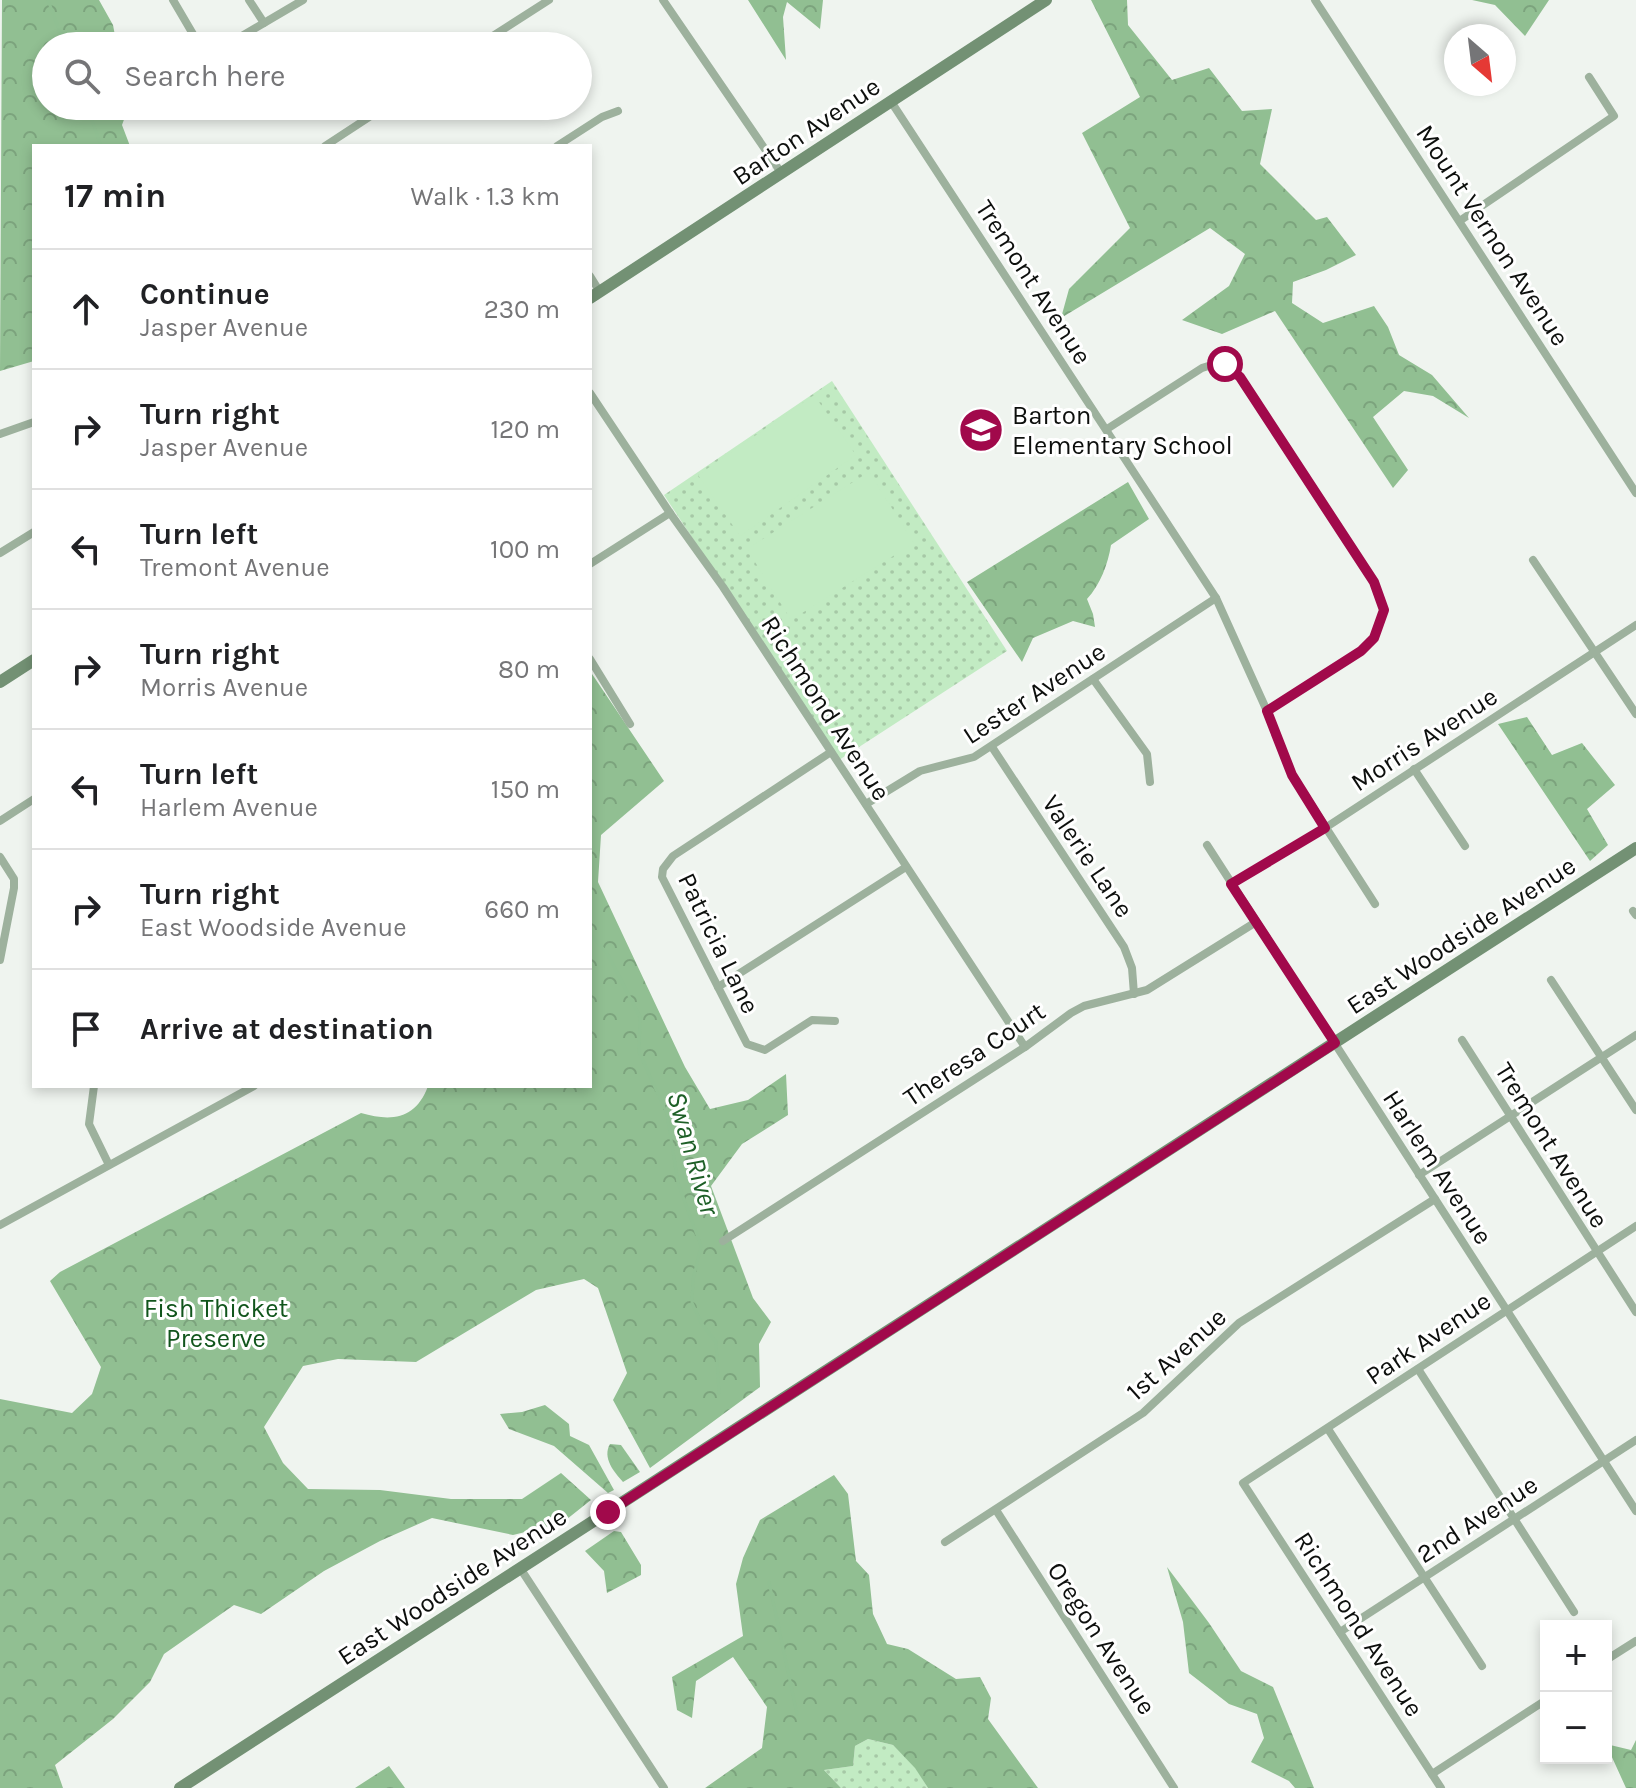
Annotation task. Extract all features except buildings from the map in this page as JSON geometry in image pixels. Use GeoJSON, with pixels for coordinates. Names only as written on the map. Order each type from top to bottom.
{"type":"FeatureCollection","features":[{"type":"Feature","properties":{"kind":"main road","name":"Barton Avenue"},"geometry":{"type":"LineString","coordinates":[[595,295],[1046,0]]}},
{"type":"Feature","properties":{"kind":"main road"},"geometry":{"type":"LineString","coordinates":[[0,682],[32,661]]}},
{"type":"Feature","properties":{"kind":"main road","name":"East Woodside Avenue"},"geometry":{"type":"LineString","coordinates":[[180,1788],[1636,848]]}},
{"type":"Feature","properties":{"kind":"street"},"geometry":{"type":"LineString","coordinates":[[173,0],[192,32]]}},
{"type":"Feature","properties":{"kind":"street"},"geometry":{"type":"LineString","coordinates":[[249,0],[264,23]]}},
{"type":"Feature","properties":{"kind":"street"},"geometry":{"type":"LineString","coordinates":[[249,32],[303,0]]}},
{"type":"Feature","properties":{"kind":"street"},"geometry":{"type":"LineString","coordinates":[[499,32],[549,0]]}},
{"type":"Feature","properties":{"kind":"street"},"geometry":{"type":"LineString","coordinates":[[663,0],[782,174]]}},
{"type":"Feature","properties":{"kind":"street","name":"Mount Vernon Avenue"},"geometry":{"type":"LineString","coordinates":[[1315,0],[1636,493]]}},
{"type":"Feature","properties":{"kind":"street"},"geometry":{"type":"LineString","coordinates":[[1461,220],[1614,116],[1589,77]]}},
{"type":"Feature","properties":{"kind":"street","name":"Tremont Avenue"},"geometry":{"type":"LineString","coordinates":[[890,100],[1216,598],[1292,775],[1375,904]]}},
{"type":"Feature","properties":{"kind":"street"},"geometry":{"type":"LineString","coordinates":[[560,144],[602,117],[618,111]]}},
{"type":"Feature","properties":{"kind":"street"},"geometry":{"type":"LineString","coordinates":[[328,144],[365,120]]}},
{"type":"Feature","properties":{"kind":"street"},"geometry":{"type":"LineString","coordinates":[[1107,429],[1202,368],[1225,364],[1240,377],[1374,582],[1384,610],[1374,638],[1361,651],[1267,711]]}},
{"type":"Feature","properties":{"kind":"street","name":"Richmond Avenue"},"geometry":{"type":"LineString","coordinates":[[592,396],[723,587],[1025,1047]]}},
{"type":"Feature","properties":{"kind":"street"},"geometry":{"type":"LineString","coordinates":[[0,434],[32,423]]}},
{"type":"Feature","properties":{"kind":"street"},"geometry":{"type":"LineString","coordinates":[[592,563],[670,513]]}},
{"type":"Feature","properties":{"kind":"street"},"geometry":{"type":"LineString","coordinates":[[0,553],[32,533]]}},
{"type":"Feature","properties":{"kind":"street"},"geometry":{"type":"LineString","coordinates":[[1533,560],[1636,714]]}},
{"type":"Feature","properties":{"kind":"street","name":"Lester Avenue"},"geometry":{"type":"LineString","coordinates":[[866,804],[920,771],[964,762],[992,747],[1216,598]]}},
{"type":"Feature","properties":{"kind":"street","name":"Morris Avenue"},"geometry":{"type":"LineString","coordinates":[[1231,884],[1325,828],[1636,625]]}},
{"type":"Feature","properties":{"kind":"street"},"geometry":{"type":"LineString","coordinates":[[592,662],[630,724]]}},
{"type":"Feature","properties":{"kind":"street"},"geometry":{"type":"LineString","coordinates":[[1093,679],[1147,754],[1150,782]]}},
{"type":"Feature","properties":{"kind":"street","name":"Valerie Lane"},"geometry":{"type":"LineString","coordinates":[[992,747],[1124,947],[1132,968],[1134,994]]}},
{"type":"Feature","properties":{"kind":"street","name":"Patricia Lane"},"geometry":{"type":"LineString","coordinates":[[831,752],[673,856],[663,869],[662,877],[747,1044],[765,1050],[812,1020],[835,1021]]}},
{"type":"Feature","properties":{"kind":"street"},"geometry":{"type":"LineString","coordinates":[[1414,769],[1465,846]]}},
{"type":"Feature","properties":{"kind":"street"},"geometry":{"type":"LineString","coordinates":[[0,821],[32,800]]}},
{"type":"Feature","properties":{"kind":"street","name":"Harlem Avenue"},"geometry":{"type":"LineString","coordinates":[[1207,845],[1636,1511]]}},
{"type":"Feature","properties":{"kind":"street"},"geometry":{"type":"LineString","coordinates":[[0,857],[14,879],[0,960]]}},
{"type":"Feature","properties":{"kind":"street"},"geometry":{"type":"LineString","coordinates":[[718,987],[906,867]]}},
{"type":"Feature","properties":{"kind":"street","name":"Theresa Court"},"geometry":{"type":"LineString","coordinates":[[723,1241],[1084,1006],[1147,990],[1256,922]]}},
{"type":"Feature","properties":{"kind":"street"},"geometry":{"type":"LineString","coordinates":[[1551,980],[1636,1110]]}},
{"type":"Feature","properties":{"kind":"street"},"geometry":{"type":"LineString","coordinates":[[1419,1175],[1636,1035]]}},
{"type":"Feature","properties":{"kind":"street","name":"Tremont Avenue"},"geometry":{"type":"LineString","coordinates":[[1462,1040],[1636,1312]]}},
{"type":"Feature","properties":{"kind":"street"},"geometry":{"type":"LineString","coordinates":[[94,1088],[89,1124],[109,1165]]}},
{"type":"Feature","properties":{"kind":"street"},"geometry":{"type":"LineString","coordinates":[[0,1225],[250,1088]]}},
{"type":"Feature","properties":{"kind":"street","name":"1st Avenue"},"geometry":{"type":"LineString","coordinates":[[945,1542],[1143,1413],[1239,1323],[1435,1199]]}},
{"type":"Feature","properties":{"kind":"street","name":"Park Avenue"},"geometry":{"type":"LineString","coordinates":[[1243,1483],[1636,1226]]}},
{"type":"Feature","properties":{"kind":"street"},"geometry":{"type":"LineString","coordinates":[[1418,1369],[1574,1612]]}},
{"type":"Feature","properties":{"kind":"street"},"geometry":{"type":"LineString","coordinates":[[1328,1429],[1482,1666]]}},
{"type":"Feature","properties":{"kind":"street","name":"2nd Avenue"},"geometry":{"type":"LineString","coordinates":[[1340,1632],[1636,1440]]}},
{"type":"Feature","properties":{"kind":"street","name":"Richmond Avenue"},"geometry":{"type":"LineString","coordinates":[[1243,1483],[1441,1788]]}},
{"type":"Feature","properties":{"kind":"street","name":"Oregon Avenue"},"geometry":{"type":"LineString","coordinates":[[996,1510],[1174,1788]]}},
{"type":"Feature","properties":{"kind":"street"},"geometry":{"type":"LineString","coordinates":[[520,1568],[664,1788]]}},
{"type":"Feature","properties":{"kind":"street"},"geometry":{"type":"LineString","coordinates":[[1612,1656],[1636,1641]]}},
{"type":"Feature","properties":{"kind":"street"},"geometry":{"type":"LineString","coordinates":[[1432,1774],[1540,1704]]}},
{"type":"Feature","properties":{"kind":"green space"},"geometry":{"type":"Polygon","coordinates":[[[2,0],[99,0],[114,32],[32,32],[32,120],[124,120],[122,125],[129,144],[32,144],[32,362],[0,371],[2,0]]]}},
{"type":"Feature","properties":{"kind":"green space"},"geometry":{"type":"Polygon","coordinates":[[[748,0],[823,0],[820,29],[787,2],[783,17],[786,60],[748,0]]]}},
{"type":"Feature","properties":{"kind":"green space"},"geometry":{"type":"Polygon","coordinates":[[[1091,0],[1127,0],[1128,25],[1172,80],[1209,68],[1242,111],[1272,109],[1260,164],[1316,220],[1327,217],[1356,255],[1293,282],[1292,303],[1323,323],[1374,306],[1388,327],[1399,355],[1432,375],[1469,418],[1433,396],[1404,391],[1373,417],[1408,470],[1393,488],[1275,311],[1222,334],[1182,320],[1229,286],[1245,254],[1210,228],[1061,318],[1069,289],[1130,228],[1082,133],[1140,97],[1091,0]]]}},
{"type":"Feature","properties":{"kind":"green space"},"geometry":{"type":"Polygon","coordinates":[[[1472,0],[1549,0],[1525,36],[1495,5],[1472,0]]]}},
{"type":"Feature","properties":{"kind":"green space"},"geometry":{"type":"Polygon","coordinates":[[[832,381],[1007,651],[839,760],[664,495],[832,381]]]}},
{"type":"Feature","properties":{"kind":"green space"},"geometry":{"type":"Polygon","coordinates":[[[814,395],[856,455],[740,536],[698,475],[814,395]]]}},
{"type":"Feature","properties":{"kind":"green space"},"geometry":{"type":"Polygon","coordinates":[[[869,472],[914,543],[791,620],[747,549],[869,472]]]}},
{"type":"Feature","properties":{"kind":"green space"},"geometry":{"type":"Polygon","coordinates":[[[1128,482],[1149,519],[1111,545],[1103,574],[1087,599],[1095,627],[1073,621],[1033,638],[1022,662],[967,582],[1128,482]]]}},
{"type":"Feature","properties":{"kind":"green space","name":"Fish Thicket Preserve"},"geometry":{"type":"Polygon","coordinates":[[[592,674],[664,781],[601,835],[598,882],[685,1067],[710,1109],[748,1100],[786,1074],[788,1115],[742,1144],[711,1186],[753,1298],[771,1322],[759,1344],[760,1387],[650,1468],[613,1400],[627,1373],[598,1288],[584,1279],[536,1290],[416,1362],[338,1359],[303,1366],[264,1427],[283,1463],[308,1489],[380,1490],[451,1499],[522,1499],[561,1473],[591,1500],[562,1523],[513,1535],[432,1518],[324,1571],[261,1614],[234,1605],[164,1654],[150,1682],[113,1719],[55,1765],[63,1788],[0,1788],[0,1399],[72,1413],[92,1394],[101,1367],[50,1281],[60,1272],[361,1113],[383,1117],[402,1115],[423,1097],[427,1088],[592,1088],[592,674]]]}},
{"type":"Feature","properties":{"kind":"green space"},"geometry":{"type":"Polygon","coordinates":[[[1527,717],[1552,755],[1582,743],[1615,785],[1587,809],[1608,845],[1590,861],[1498,724],[1527,717]]]}},
{"type":"Feature","properties":{"kind":"green space"},"geometry":{"type":"Polygon","coordinates":[[[545,1405],[569,1424],[570,1436],[589,1445],[614,1490],[608,1493],[554,1446],[509,1429],[500,1414],[545,1405]]]}},
{"type":"Feature","properties":{"kind":"green space"},"geometry":{"type":"Polygon","coordinates":[[[610,1444],[621,1445],[640,1472],[623,1482],[608,1460],[610,1444]]]}},
{"type":"Feature","properties":{"kind":"green space"},"geometry":{"type":"Polygon","coordinates":[[[834,1475],[848,1494],[856,1561],[869,1575],[873,1614],[887,1644],[908,1649],[956,1679],[980,1677],[991,1698],[988,1719],[1038,1788],[928,1788],[915,1768],[893,1745],[868,1739],[855,1746],[853,1766],[824,1770],[841,1788],[705,1788],[762,1748],[767,1707],[733,1657],[696,1681],[692,1718],[677,1710],[672,1677],[743,1636],[736,1584],[743,1558],[760,1520],[834,1475]]]}},
{"type":"Feature","properties":{"kind":"green space"},"geometry":{"type":"Polygon","coordinates":[[[614,1531],[621,1532],[641,1565],[641,1575],[607,1593],[604,1571],[585,1551],[614,1531]]]}},
{"type":"Feature","properties":{"kind":"green space"},"geometry":{"type":"Polygon","coordinates":[[[1167,1567],[1241,1671],[1273,1687],[1314,1788],[1295,1788],[1289,1781],[1251,1762],[1264,1738],[1257,1714],[1229,1704],[1189,1673],[1183,1622],[1167,1567]]]}},
{"type":"Feature","properties":{"kind":"green space"},"geometry":{"type":"Polygon","coordinates":[[[868,1739],[893,1745],[915,1767],[928,1788],[841,1788],[824,1770],[853,1766],[855,1746],[868,1739]]]}},
{"type":"Feature","properties":{"kind":"green space"},"geometry":{"type":"Polygon","coordinates":[[[1636,1740],[1636,1788],[1626,1788],[1612,1757],[1612,1745],[1631,1750],[1636,1740]]]}},
{"type":"Feature","properties":{"kind":"green space"},"geometry":{"type":"Polygon","coordinates":[[[389,1766],[405,1788],[355,1788],[389,1766]]]}},
{"type":"Feature","properties":{"kind":"waterway","name":"Swan River"},"geometry":{"type":"LineString","coordinates":[[48,0],[60,32]]}},
{"type":"Feature","properties":{"kind":"waterway","name":"Swan River"},"geometry":{"type":"LineString","coordinates":[[92,120],[100,144]]}},
{"type":"Feature","properties":{"kind":"waterway","name":"Swan River"},"geometry":{"type":"LineString","coordinates":[[592,936],[607,953],[640,1017],[639,1052],[667,1114],[678,1183],[701,1246],[693,1280],[692,1303],[702,1324],[716,1342],[719,1393]]}},
{"type":"Feature","properties":{"kind":"waterway","name":"Swan River"},"geometry":{"type":"LineString","coordinates":[[769,1582],[797,1714]]}},
{"type":"Feature","properties":{"kind":"place","name":"Barton Elementary School"},"geometry":{"type":"Point","coordinates":[981,430]}},
{"type":"Feature","properties":{"kind":"route"},"geometry":{"type":"LineString","coordinates":[[608,1512],[1335,1043],[1231,884],[1325,828],[1292,775],[1267,711],[1361,651],[1374,638],[1384,610],[1374,582],[1240,377],[1225,364]]}}]}
